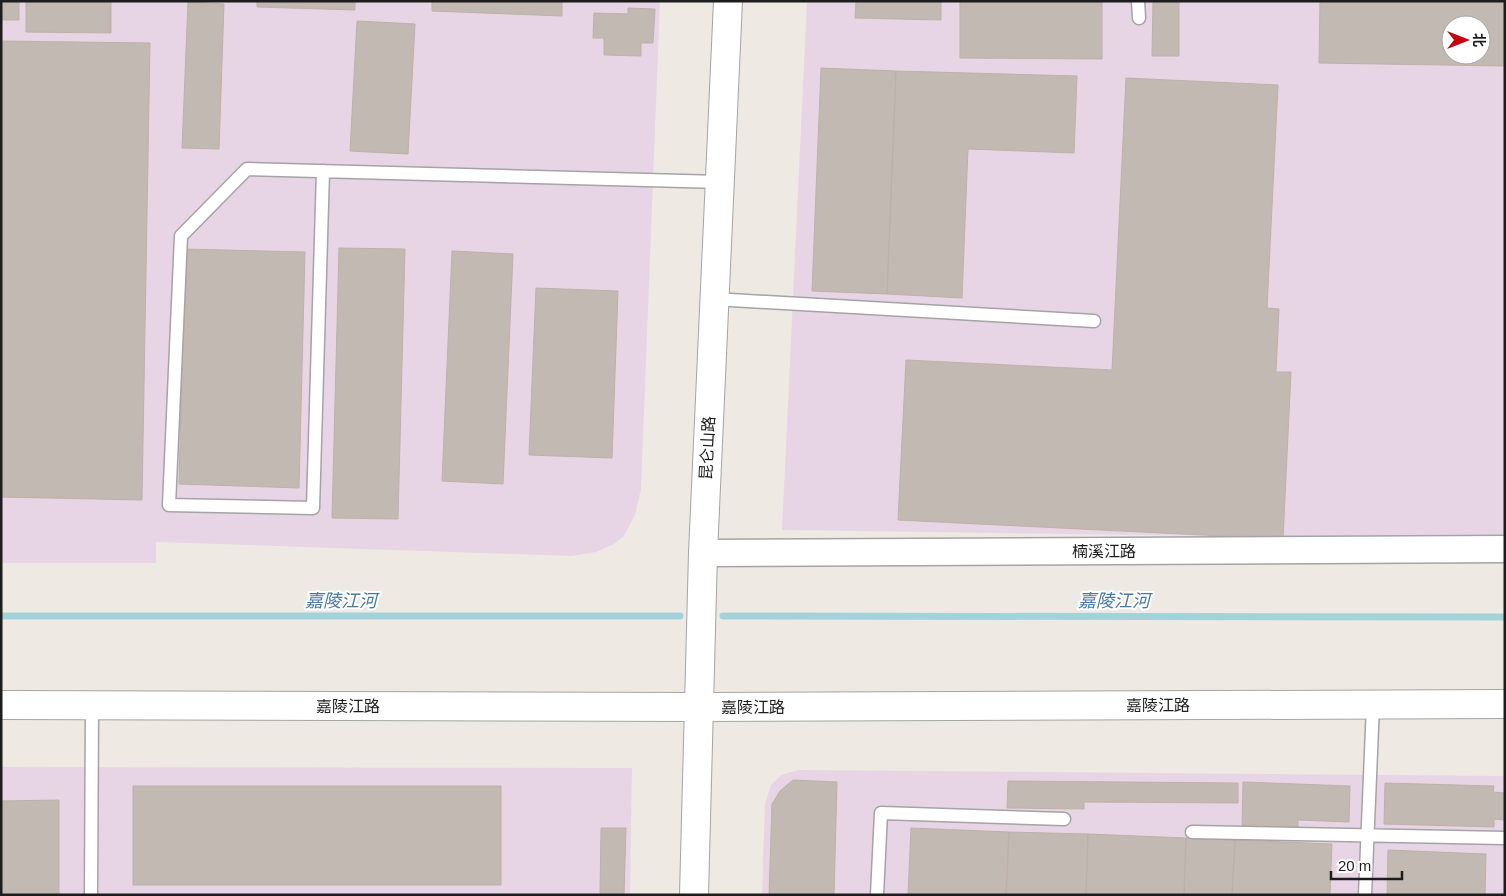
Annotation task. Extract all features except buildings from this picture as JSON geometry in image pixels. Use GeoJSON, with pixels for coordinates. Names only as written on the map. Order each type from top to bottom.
{"type":"FeatureCollection","features":[{"type":"Feature","properties":{"kind":"street","name":"昆仑山路"},"geometry":{"type":"LineString","coordinates":[[694,895],[700,708],[702,553],[728,1]]}},
{"type":"Feature","properties":{"kind":"street","name":"楠溪江路"},"geometry":{"type":"LineString","coordinates":[[702,553],[1505,549]]}},
{"type":"Feature","properties":{"kind":"street","name":"嘉陵江路"},"geometry":{"type":"LineString","coordinates":[[1,705],[700,708],[1505,704]]}},
{"type":"Feature","properties":{"kind":"lane"},"geometry":{"type":"LineString","coordinates":[[1138,1],[1138,18]]}},
{"type":"Feature","properties":{"kind":"lane"},"geometry":{"type":"LineString","coordinates":[[322,171],[313,508],[169,505],[180,236],[247,169],[322,171],[720,182]]}},
{"type":"Feature","properties":{"kind":"lane"},"geometry":{"type":"LineString","coordinates":[[714,299],[1094,321]]}},
{"type":"Feature","properties":{"kind":"lane"},"geometry":{"type":"LineString","coordinates":[[1366,895],[1372,704]]}},
{"type":"Feature","properties":{"kind":"lane"},"geometry":{"type":"LineString","coordinates":[[91,895],[92,706]]}},
{"type":"Feature","properties":{"kind":"lane"},"geometry":{"type":"LineString","coordinates":[[877,895],[881,813],[1064,819]]}},
{"type":"Feature","properties":{"kind":"lane"},"geometry":{"type":"LineString","coordinates":[[1192,832],[1505,838]]}},
{"type":"Feature","properties":{"kind":"shaded area"},"geometry":{"type":"Polygon","coordinates":[[[1,1],[660,1],[641,489],[635,515],[624,536],[614,544],[596,552],[572,556],[156,542],[156,563],[1,563],[1,1]]]}},
{"type":"Feature","properties":{"kind":"shaded area"},"geometry":{"type":"Polygon","coordinates":[[[807,1],[1505,1],[1505,540],[782,530],[807,1]]]}},
{"type":"Feature","properties":{"kind":"shaded area"},"geometry":{"type":"Polygon","coordinates":[[[1,767],[632,768],[630,895],[1,895],[1,767]]]}},
{"type":"Feature","properties":{"kind":"shaded area"},"geometry":{"type":"Polygon","coordinates":[[[798,770],[1505,776],[1505,895],[762,895],[765,804],[771,785],[781,775],[798,770]]]}},
{"type":"Feature","properties":{"kind":"waterway","name":"嘉陵江河"},"geometry":{"type":"LineString","coordinates":[[1,616],[680,616]]}},
{"type":"Feature","properties":{"kind":"waterway","name":"嘉陵江河"},"geometry":{"type":"LineString","coordinates":[[723,616],[1505,617]]}}]}
